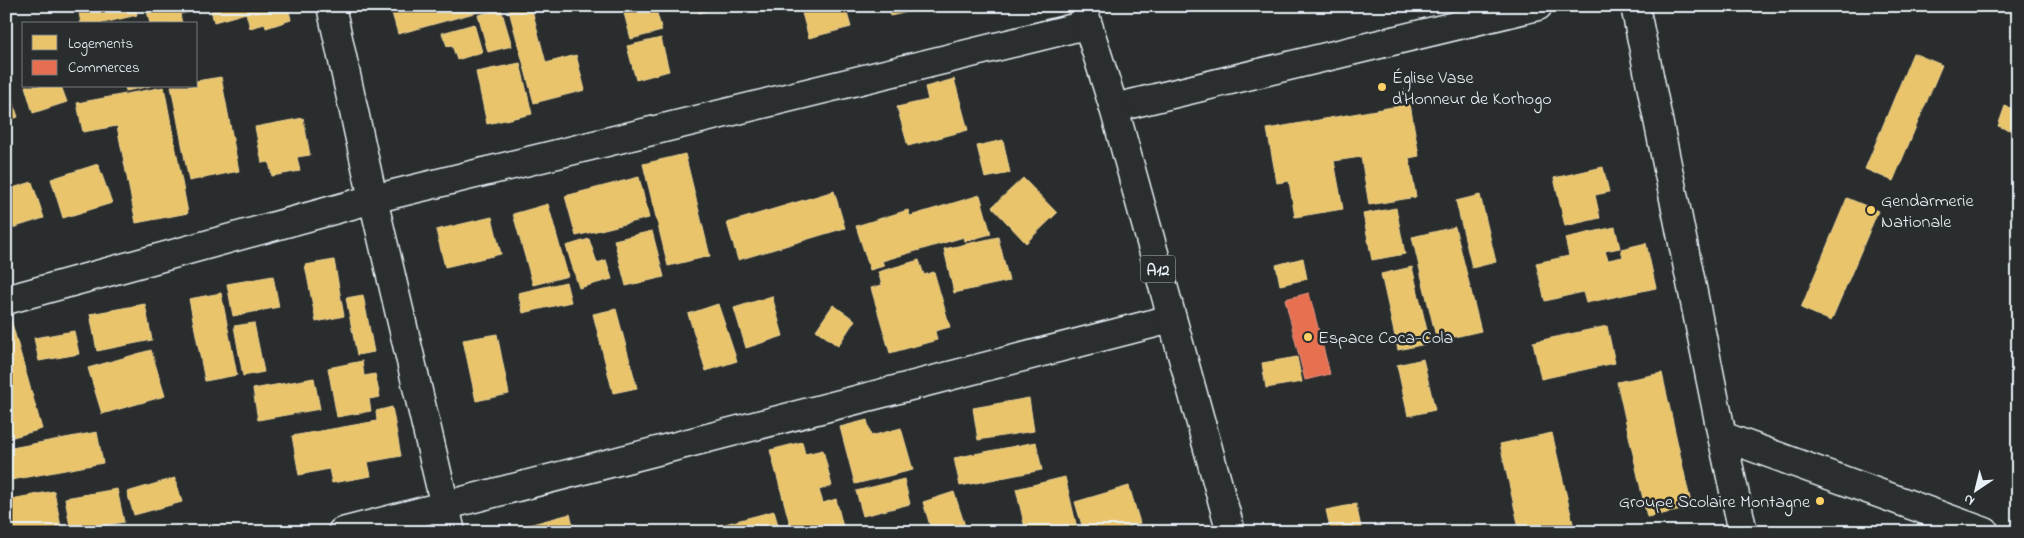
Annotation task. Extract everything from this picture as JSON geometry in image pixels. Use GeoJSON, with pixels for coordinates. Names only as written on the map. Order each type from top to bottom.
{"type":"FeatureCollection","features":[{"type":"Feature","properties":{"kind":"street"},"geometry":{"type":"LineString","coordinates":[[331,6],[373,199],[447,519]]}},
{"type":"Feature","properties":{"kind":"street"},"geometry":{"type":"LineString","coordinates":[[1114,108],[1538,6]]}},
{"type":"Feature","properties":{"kind":"street"},"geometry":{"type":"LineString","coordinates":[[1635,6],[1722,436],[1744,532]]}},
{"type":"Feature","properties":{"kind":"street"},"geometry":{"type":"LineString","coordinates":[[6,300],[373,199],[1084,15]]}},
{"type":"Feature","properties":{"kind":"street","name":"A12"},"geometry":{"type":"LineString","coordinates":[[1084,15],[1114,108],[1231,532]]}},
{"type":"Feature","properties":{"kind":"street"},"geometry":{"type":"LineString","coordinates":[[342,532],[447,519],[1171,319]]}},
{"type":"Feature","properties":{"kind":"street"},"geometry":{"type":"LineString","coordinates":[[1722,436],[1985,532]]}},
{"type":"Feature","properties":{"kind":"building: Logements"},"geometry":{"type":"Polygon","coordinates":[[[78,6],[135,6],[137,15],[107,22],[81,22],[78,6]]]}},
{"type":"Feature","properties":{"kind":"building: Logements"},"geometry":{"type":"Polygon","coordinates":[[[146,6],[205,6],[205,9],[180,14],[182,22],[150,22],[146,6]]]}},
{"type":"Feature","properties":{"kind":"building: Logements"},"geometry":{"type":"Polygon","coordinates":[[[210,6],[288,6],[291,20],[266,28],[265,24],[250,28],[246,13],[214,22],[210,6]]]}},
{"type":"Feature","properties":{"kind":"building: Logements"},"geometry":{"type":"Polygon","coordinates":[[[390,6],[484,6],[485,10],[398,34],[390,6]]]}},
{"type":"Feature","properties":{"kind":"building: Logements"},"geometry":{"type":"Polygon","coordinates":[[[531,6],[546,63],[576,55],[585,90],[534,103],[508,7],[531,6]]]}},
{"type":"Feature","properties":{"kind":"building: Logements"},"geometry":{"type":"Polygon","coordinates":[[[622,6],[655,6],[662,31],[631,39],[622,6]]]}},
{"type":"Feature","properties":{"kind":"building: Logements"},"geometry":{"type":"Polygon","coordinates":[[[698,6],[724,6],[699,13],[698,6]]]}},
{"type":"Feature","properties":{"kind":"building: Logements"},"geometry":{"type":"Polygon","coordinates":[[[800,6],[845,6],[851,27],[809,38],[800,6]]]}},
{"type":"Feature","properties":{"kind":"building: Logements"},"geometry":{"type":"Polygon","coordinates":[[[888,6],[935,6],[890,16],[888,6]]]}},
{"type":"Feature","properties":{"kind":"building: Logements"},"geometry":{"type":"Polygon","coordinates":[[[501,9],[512,46],[488,52],[478,15],[501,9]]]}},
{"type":"Feature","properties":{"kind":"building: Logements"},"geometry":{"type":"Polygon","coordinates":[[[474,24],[482,52],[457,60],[452,45],[447,46],[442,33],[474,24]]]}},
{"type":"Feature","properties":{"kind":"building: Logements"},"geometry":{"type":"Polygon","coordinates":[[[661,38],[669,71],[636,80],[627,46],[661,38]]]}},
{"type":"Feature","properties":{"kind":"building: Logements"},"geometry":{"type":"Polygon","coordinates":[[[1913,53],[1942,65],[1893,181],[1865,169],[1913,53]]]}},
{"type":"Feature","properties":{"kind":"building: Logements"},"geometry":{"type":"Polygon","coordinates":[[[520,63],[532,114],[487,124],[476,72],[520,63]]]}},
{"type":"Feature","properties":{"kind":"building: Logements"},"geometry":{"type":"Polygon","coordinates":[[[221,77],[239,171],[189,181],[171,88],[198,88],[198,81],[221,77]]]}},
{"type":"Feature","properties":{"kind":"building: Logements"},"geometry":{"type":"Polygon","coordinates":[[[954,79],[968,130],[908,146],[897,107],[928,100],[925,87],[954,79]]]}},
{"type":"Feature","properties":{"kind":"building: Logements"},"geometry":{"type":"Polygon","coordinates":[[[6,82],[18,117],[6,121],[6,82]]]}},
{"type":"Feature","properties":{"kind":"building: Logements"},"geometry":{"type":"Polygon","coordinates":[[[26,88],[62,88],[67,102],[33,113],[26,88]]]}},
{"type":"Feature","properties":{"kind":"building: Logements"},"geometry":{"type":"Polygon","coordinates":[[[125,88],[140,88],[126,91],[125,88]]]}},
{"type":"Feature","properties":{"kind":"building: Logements"},"geometry":{"type":"Polygon","coordinates":[[[164,88],[188,213],[136,223],[117,126],[83,132],[77,103],[164,88]]]}},
{"type":"Feature","properties":{"kind":"building: Logements"},"geometry":{"type":"Polygon","coordinates":[[[1410,104],[1419,156],[1409,158],[1416,197],[1369,205],[1361,157],[1334,161],[1343,209],[1295,217],[1289,181],[1277,183],[1267,129],[1410,104]]]}},
{"type":"Feature","properties":{"kind":"building: Logements"},"geometry":{"type":"Polygon","coordinates":[[[2005,106],[2018,111],[2018,133],[1998,126],[2005,106]]]}},
{"type":"Feature","properties":{"kind":"building: Logements"},"geometry":{"type":"Polygon","coordinates":[[[303,118],[310,155],[297,157],[300,171],[272,176],[269,162],[262,163],[255,127],[303,118]]]}},
{"type":"Feature","properties":{"kind":"building: Logements"},"geometry":{"type":"Polygon","coordinates":[[[1003,140],[1010,173],[985,178],[977,146],[1003,140]]]}},
{"type":"Feature","properties":{"kind":"building: Logements"},"geometry":{"type":"Polygon","coordinates":[[[685,154],[710,256],[668,266],[643,164],[685,154]]]}},
{"type":"Feature","properties":{"kind":"building: Logements"},"geometry":{"type":"Polygon","coordinates":[[[98,164],[112,203],[63,218],[51,179],[98,164]]]}},
{"type":"Feature","properties":{"kind":"building: Logements"},"geometry":{"type":"Polygon","coordinates":[[[1603,167],[1609,192],[1595,195],[1600,218],[1565,226],[1554,178],[1603,167]]]}},
{"type":"Feature","properties":{"kind":"building: Logements"},"geometry":{"type":"Polygon","coordinates":[[[639,177],[649,218],[576,236],[565,196],[639,177]]]}},
{"type":"Feature","properties":{"kind":"building: Logements"},"geometry":{"type":"Polygon","coordinates":[[[1023,178],[1057,213],[1026,243],[992,207],[1023,178]]]}},
{"type":"Feature","properties":{"kind":"building: Logements"},"geometry":{"type":"Polygon","coordinates":[[[32,182],[44,218],[6,230],[6,190],[32,182]]]}},
{"type":"Feature","properties":{"kind":"building: Logements"},"geometry":{"type":"Polygon","coordinates":[[[834,191],[845,228],[738,260],[727,223],[834,191]]]}},
{"type":"Feature","properties":{"kind":"building: Logements"},"geometry":{"type":"Polygon","coordinates":[[[980,195],[991,234],[965,241],[964,237],[882,261],[884,266],[870,270],[856,226],[908,210],[910,216],[980,195]]]}},
{"type":"Feature","properties":{"kind":"building: Logements"},"geometry":{"type":"Polygon","coordinates":[[[1480,195],[1496,262],[1472,268],[1456,201],[1480,195]]]}},
{"type":"Feature","properties":{"kind":"building: Logements"},"geometry":{"type":"Polygon","coordinates":[[[1847,198],[1878,211],[1831,321],[1801,308],[1847,198]]]}},
{"type":"Feature","properties":{"kind":"building: Logements"},"geometry":{"type":"Polygon","coordinates":[[[548,204],[568,276],[533,285],[513,214],[548,204]]]}},
{"type":"Feature","properties":{"kind":"building: Logements"},"geometry":{"type":"Polygon","coordinates":[[[1396,208],[1405,254],[1372,260],[1363,214],[1396,208]]]}},
{"type":"Feature","properties":{"kind":"building: Logements"},"geometry":{"type":"Polygon","coordinates":[[[492,217],[501,254],[445,267],[436,230],[492,217]]]}},
{"type":"Feature","properties":{"kind":"building: Logements"},"geometry":{"type":"Polygon","coordinates":[[[1455,227],[1481,331],[1437,341],[1412,237],[1455,227]]]}},
{"type":"Feature","properties":{"kind":"building: Logements"},"geometry":{"type":"Polygon","coordinates":[[[1615,227],[1620,248],[1605,251],[1608,260],[1623,257],[1621,249],[1646,243],[1656,288],[1586,303],[1583,292],[1545,301],[1536,263],[1569,256],[1565,238],[1615,227]]]}},
{"type":"Feature","properties":{"kind":"building: Logements"},"geometry":{"type":"Polygon","coordinates":[[[652,231],[664,277],[626,286],[614,240],[652,231]]]}},
{"type":"Feature","properties":{"kind":"building: Logements"},"geometry":{"type":"Polygon","coordinates":[[[998,237],[1009,281],[954,293],[944,249],[998,237]]]}},
{"type":"Feature","properties":{"kind":"building: Logements"},"geometry":{"type":"Polygon","coordinates":[[[589,239],[597,263],[606,260],[612,279],[579,288],[566,246],[589,239]]]}},
{"type":"Feature","properties":{"kind":"building: Logements"},"geometry":{"type":"Polygon","coordinates":[[[1303,258],[1307,279],[1280,285],[1276,265],[1303,258]]]}},
{"type":"Feature","properties":{"kind":"building: Logements"},"geometry":{"type":"Polygon","coordinates":[[[334,260],[344,316],[316,322],[305,265],[334,260]]]}},
{"type":"Feature","properties":{"kind":"building: Logements"},"geometry":{"type":"Polygon","coordinates":[[[919,260],[924,275],[934,272],[950,327],[935,331],[937,340],[890,353],[871,288],[882,285],[878,272],[919,260]]]}},
{"type":"Feature","properties":{"kind":"building: Logements"},"geometry":{"type":"Polygon","coordinates":[[[1412,267],[1430,343],[1398,350],[1381,274],[1412,267]]]}},
{"type":"Feature","properties":{"kind":"building: Logements"},"geometry":{"type":"Polygon","coordinates":[[[273,276],[279,307],[233,316],[227,284],[273,276]]]}},
{"type":"Feature","properties":{"kind":"building: Logements"},"geometry":{"type":"Polygon","coordinates":[[[566,282],[571,302],[523,313],[518,293],[566,282]]]}},
{"type":"Feature","properties":{"kind":"building: Logements"},"geometry":{"type":"Polygon","coordinates":[[[221,293],[237,375],[205,381],[189,299],[221,293]]]}},
{"type":"Feature","properties":{"kind":"building: Logements"},"geometry":{"type":"Polygon","coordinates":[[[363,295],[374,352],[357,355],[346,298],[363,295]]]}},
{"type":"Feature","properties":{"kind":"building: Logements"},"geometry":{"type":"Polygon","coordinates":[[[772,296],[783,336],[746,348],[734,308],[772,296]]]}},
{"type":"Feature","properties":{"kind":"building: Logements"},"geometry":{"type":"Polygon","coordinates":[[[145,304],[152,340],[97,351],[90,314],[145,304]]]}},
{"type":"Feature","properties":{"kind":"building: Logements"},"geometry":{"type":"Polygon","coordinates":[[[718,304],[737,361],[706,371],[688,314],[718,304]]]}},
{"type":"Feature","properties":{"kind":"building: Logements"},"geometry":{"type":"Polygon","coordinates":[[[833,305],[855,320],[838,346],[816,330],[833,305]]]}},
{"type":"Feature","properties":{"kind":"building: Logements"},"geometry":{"type":"Polygon","coordinates":[[[616,309],[637,388],[613,393],[593,314],[616,309]]]}},
{"type":"Feature","properties":{"kind":"building: Logements"},"geometry":{"type":"Polygon","coordinates":[[[9,313],[42,429],[6,439],[6,314],[9,313]]]}},
{"type":"Feature","properties":{"kind":"building: Logements"},"geometry":{"type":"Polygon","coordinates":[[[254,323],[264,372],[243,376],[234,326],[254,323]]]}},
{"type":"Feature","properties":{"kind":"building: Logements"},"geometry":{"type":"Polygon","coordinates":[[[1607,326],[1615,363],[1541,379],[1533,342],[1607,326]]]}},
{"type":"Feature","properties":{"kind":"building: Logements"},"geometry":{"type":"Polygon","coordinates":[[[74,331],[79,354],[39,361],[34,338],[74,331]]]}},
{"type":"Feature","properties":{"kind":"building: Logements"},"geometry":{"type":"Polygon","coordinates":[[[497,334],[509,394],[476,401],[463,340],[497,334]]]}},
{"type":"Feature","properties":{"kind":"building: Logements"},"geometry":{"type":"Polygon","coordinates":[[[151,350],[165,396],[102,414],[88,368],[151,350]]]}},
{"type":"Feature","properties":{"kind":"building: Logements"},"geometry":{"type":"Polygon","coordinates":[[[1297,357],[1302,382],[1266,388],[1262,363],[1297,357]]]}},
{"type":"Feature","properties":{"kind":"building: Logements"},"geometry":{"type":"Polygon","coordinates":[[[1423,359],[1435,410],[1408,416],[1397,365],[1423,359]]]}},
{"type":"Feature","properties":{"kind":"building: Logements"},"geometry":{"type":"Polygon","coordinates":[[[362,361],[364,376],[375,374],[380,397],[369,399],[371,411],[337,417],[328,368],[362,361]]]}},
{"type":"Feature","properties":{"kind":"building: Logements"},"geometry":{"type":"Polygon","coordinates":[[[1662,373],[1692,508],[1647,517],[1617,382],[1662,373]]]}},
{"type":"Feature","properties":{"kind":"building: Logements"},"geometry":{"type":"Polygon","coordinates":[[[314,378],[320,409],[258,420],[253,389],[314,378]]]}},
{"type":"Feature","properties":{"kind":"building: Logements"},"geometry":{"type":"Polygon","coordinates":[[[1029,398],[1034,431],[978,440],[973,408],[1029,398]]]}},
{"type":"Feature","properties":{"kind":"building: Logements"},"geometry":{"type":"Polygon","coordinates":[[[392,407],[401,456],[368,462],[371,476],[332,483],[329,469],[299,475],[292,436],[377,421],[376,411],[392,407]]]}},
{"type":"Feature","properties":{"kind":"building: Logements"},"geometry":{"type":"Polygon","coordinates":[[[867,420],[871,436],[901,428],[913,470],[855,484],[840,427],[867,420]]]}},
{"type":"Feature","properties":{"kind":"building: Logements"},"geometry":{"type":"Polygon","coordinates":[[[97,432],[103,463],[6,481],[6,449],[97,432]]]}},
{"type":"Feature","properties":{"kind":"building: Logements"},"geometry":{"type":"Polygon","coordinates":[[[1552,433],[1575,532],[1520,532],[1500,444],[1552,433]]]}},
{"type":"Feature","properties":{"kind":"building: Logements"},"geometry":{"type":"Polygon","coordinates":[[[802,442],[805,454],[823,450],[832,486],[819,490],[823,503],[836,499],[843,527],[824,532],[792,532],[770,450],[802,442]]]}},
{"type":"Feature","properties":{"kind":"building: Logements"},"geometry":{"type":"Polygon","coordinates":[[[1036,442],[1042,470],[960,486],[954,458],[1036,442]]]}},
{"type":"Feature","properties":{"kind":"building: Logements"},"geometry":{"type":"Polygon","coordinates":[[[1065,477],[1078,532],[1026,532],[1016,489],[1065,477]]]}},
{"type":"Feature","properties":{"kind":"building: Logements"},"geometry":{"type":"Polygon","coordinates":[[[175,478],[182,502],[134,515],[127,492],[175,478]]]}},
{"type":"Feature","properties":{"kind":"building: Logements"},"geometry":{"type":"Polygon","coordinates":[[[904,479],[910,504],[863,516],[856,491],[904,479]]]}},
{"type":"Feature","properties":{"kind":"building: Logements"},"geometry":{"type":"Polygon","coordinates":[[[1129,486],[1140,523],[1111,532],[1084,532],[1075,502],[1129,486]]]}},
{"type":"Feature","properties":{"kind":"building: Logements"},"geometry":{"type":"Polygon","coordinates":[[[117,489],[124,522],[71,532],[65,498],[117,489]]]}},
{"type":"Feature","properties":{"kind":"building: Logements"},"geometry":{"type":"Polygon","coordinates":[[[54,491],[62,532],[6,532],[6,500],[54,491]]]}},
{"type":"Feature","properties":{"kind":"building: Logements"},"geometry":{"type":"Polygon","coordinates":[[[954,492],[965,526],[945,532],[932,532],[923,502],[954,492]]]}},
{"type":"Feature","properties":{"kind":"building: Logements"},"geometry":{"type":"Polygon","coordinates":[[[1356,504],[1362,532],[1331,532],[1326,510],[1356,504]]]}},
{"type":"Feature","properties":{"kind":"building: Logements"},"geometry":{"type":"Polygon","coordinates":[[[774,511],[780,532],[695,532],[774,511]]]}},
{"type":"Feature","properties":{"kind":"building: Logements"},"geometry":{"type":"Polygon","coordinates":[[[570,514],[575,532],[518,532],[517,528],[570,514]]]}},
{"type":"Feature","properties":{"kind":"building: Logements"},"geometry":{"type":"Polygon","coordinates":[[[990,525],[992,532],[967,532],[990,525]]]}},
{"type":"Feature","properties":{"kind":"building: Commerces"},"geometry":{"type":"Polygon","coordinates":[[[1309,293],[1330,374],[1305,380],[1285,299],[1309,293]]]}},
{"type":"Feature","properties":{"kind":"place","name":"Église Vase d'Honneur de Korhogo"},"geometry":{"type":"Point","coordinates":[1382,87]}},
{"type":"Feature","properties":{"kind":"place","name":"Gendarmerie Nationale"},"geometry":{"type":"Point","coordinates":[1871,210]}},
{"type":"Feature","properties":{"kind":"place","name":"Espace Coca-Cola"},"geometry":{"type":"Point","coordinates":[1308,337]}},
{"type":"Feature","properties":{"kind":"place","name":"Groupe Scolaire Montagne"},"geometry":{"type":"Point","coordinates":[1820,501]}}]}
